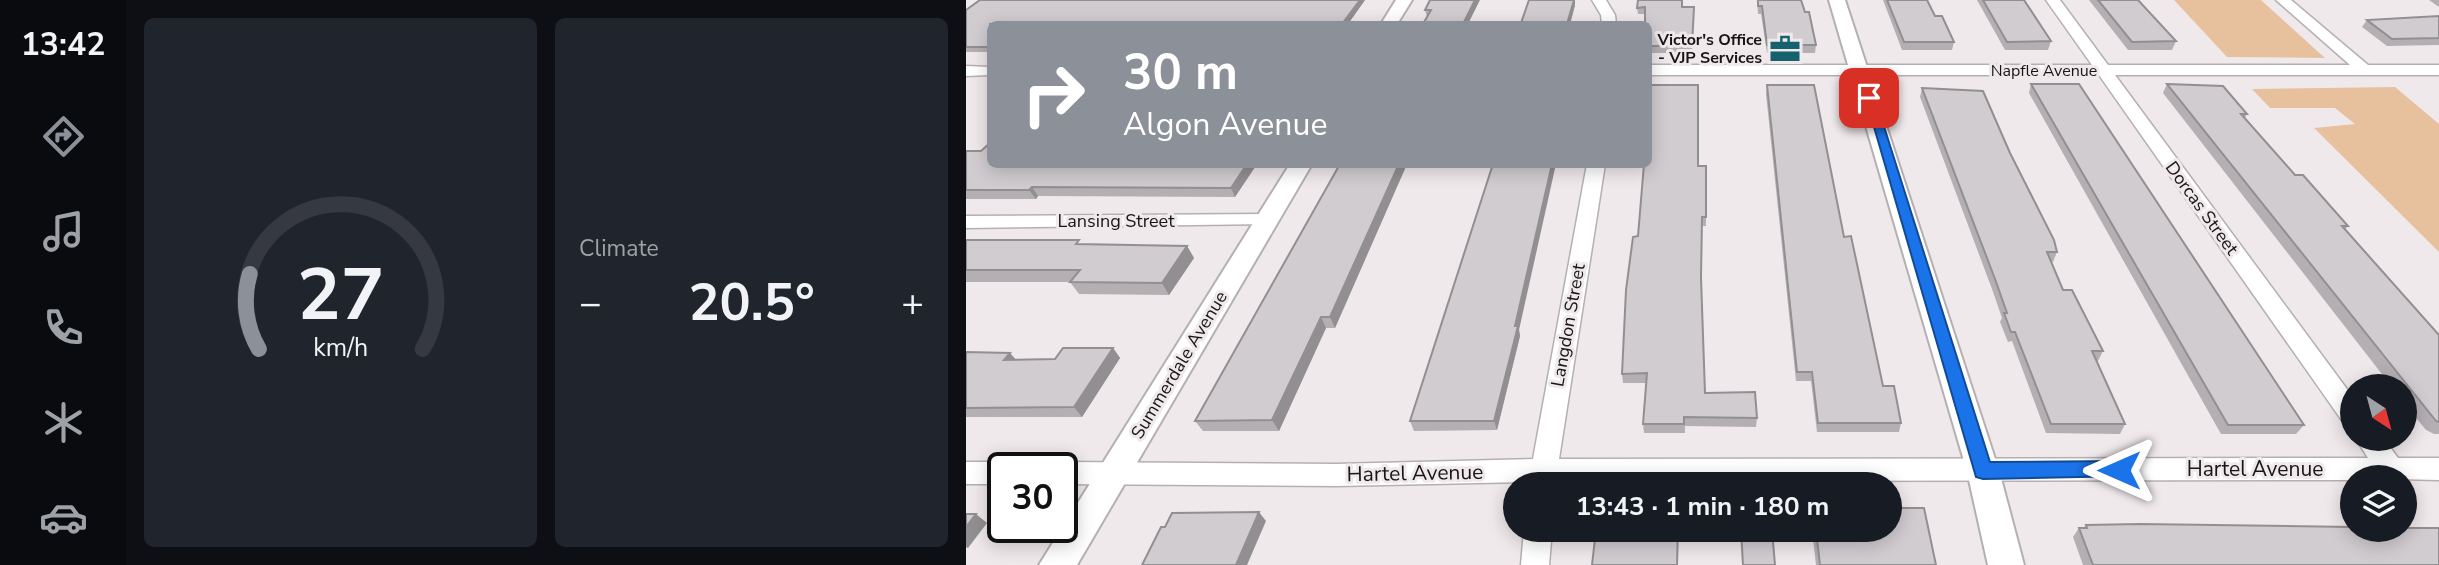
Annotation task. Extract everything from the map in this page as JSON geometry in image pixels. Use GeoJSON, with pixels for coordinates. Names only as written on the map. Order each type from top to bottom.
{"type":"FeatureCollection","features":[{"type":"Feature","properties":{"kind":"street"},"geometry":{"type":"LineString","coordinates":[[1391,21],[1404,0]]}},
{"type":"Feature","properties":{"kind":"street"},"geometry":{"type":"LineString","coordinates":[[1599,0],[1609,21]]}},
{"type":"Feature","properties":{"kind":"street"},"geometry":{"type":"LineString","coordinates":[[1837,0],[1983,471],[2006,565]]}},
{"type":"Feature","properties":{"kind":"street","name":"Dorcas Street"},"geometry":{"type":"LineString","coordinates":[[2053,0],[2340,398]]}},
{"type":"Feature","properties":{"kind":"street"},"geometry":{"type":"LineString","coordinates":[[2283,0],[2365,71]]}},
{"type":"Feature","properties":{"kind":"street","name":"Napfle Avenue"},"geometry":{"type":"LineString","coordinates":[[1652,70],[2439,70]]}},
{"type":"Feature","properties":{"kind":"street"},"geometry":{"type":"LineString","coordinates":[[966,71],[987,71]]}},
{"type":"Feature","properties":{"kind":"street","name":"Summerdale Avenue"},"geometry":{"type":"LineString","coordinates":[[1058,565],[1298,168]]}},
{"type":"Feature","properties":{"kind":"street","name":"Langdon Street"},"geometry":{"type":"LineString","coordinates":[[1543,472],[1595,168]]}},
{"type":"Feature","properties":{"kind":"street","name":"Lansing Street"},"geometry":{"type":"LineString","coordinates":[[966,222],[1266,220]]}},
{"type":"Feature","properties":{"kind":"street","name":"Hartel Avenue"},"geometry":{"type":"LineString","coordinates":[[1902,472],[2340,469]]}},
{"type":"Feature","properties":{"kind":"street","name":"Hartel Avenue"},"geometry":{"type":"LineString","coordinates":[[2417,470],[2439,470]]}},
{"type":"Feature","properties":{"kind":"street"},"geometry":{"type":"LineString","coordinates":[[966,473],[987,473]]}},
{"type":"Feature","properties":{"kind":"street","name":"Hartel Avenue"},"geometry":{"type":"LineString","coordinates":[[1078,473],[1503,477]]}},
{"type":"Feature","properties":{"kind":"street"},"geometry":{"type":"LineString","coordinates":[[1535,565],[1537,542]]}},
{"type":"Feature","properties":{"kind":"shaded area"},"geometry":{"type":"Polygon","coordinates":[[[2174,0],[2261,0],[2325,58],[2227,57],[2174,0]]]}},
{"type":"Feature","properties":{"kind":"shaded area"},"geometry":{"type":"Polygon","coordinates":[[[2395,87],[2439,124],[2439,252],[2314,128],[2355,124],[2335,108],[2270,108],[2252,89],[2395,87]]]}},
{"type":"Feature","properties":{"kind":"building"},"geometry":{"type":"Polygon","coordinates":[[[980,0],[1360,0],[1344,21],[987,21],[987,47],[966,47],[966,10],[980,0]]]}},
{"type":"Feature","properties":{"kind":"building"},"geometry":{"type":"Polygon","coordinates":[[[1430,0],[1475,0],[1464,21],[1425,21],[1431,10],[1425,10],[1430,0]]]}},
{"type":"Feature","properties":{"kind":"building"},"geometry":{"type":"Polygon","coordinates":[[[1529,0],[1574,0],[1568,21],[1522,21],[1529,0]]]}},
{"type":"Feature","properties":{"kind":"building"},"geometry":{"type":"Polygon","coordinates":[[[1638,0],[1682,0],[1682,7],[1694,7],[1692,46],[1652,46],[1652,21],[1645,21],[1645,7],[1637,8],[1638,0]]]}},
{"type":"Feature","properties":{"kind":"building"},"geometry":{"type":"Polygon","coordinates":[[[1758,0],[1801,0],[1805,12],[1809,12],[1816,45],[1767,45],[1762,6],[1758,6],[1758,0]]]}},
{"type":"Feature","properties":{"kind":"building"},"geometry":{"type":"Polygon","coordinates":[[[1887,0],[1927,0],[1935,16],[1942,16],[1954,42],[1904,42],[1887,0]]]}},
{"type":"Feature","properties":{"kind":"building"},"geometry":{"type":"Polygon","coordinates":[[[1983,0],[2024,0],[2051,41],[2007,42],[1983,0]]]}},
{"type":"Feature","properties":{"kind":"building"},"geometry":{"type":"Polygon","coordinates":[[[2098,0],[2138,0],[2176,41],[2132,42],[2098,0]]]}},
{"type":"Feature","properties":{"kind":"building"},"geometry":{"type":"Polygon","coordinates":[[[2439,16],[2439,38],[2392,39],[2367,20],[2439,16]]]}},
{"type":"Feature","properties":{"kind":"building"},"geometry":{"type":"Polygon","coordinates":[[[2031,84],[2079,84],[2304,425],[2228,425],[2031,84]]]}},
{"type":"Feature","properties":{"kind":"building"},"geometry":{"type":"Polygon","coordinates":[[[2167,84],[2223,86],[2247,114],[2241,114],[2295,175],[2303,175],[2348,226],[2342,226],[2439,335],[2439,422],[2417,397],[2417,374],[2398,374],[2167,84]]]}},
{"type":"Feature","properties":{"kind":"building"},"geometry":{"type":"Polygon","coordinates":[[[1652,85],[1698,85],[1698,166],[1706,166],[1706,217],[1702,217],[1701,278],[1705,393],[1755,392],[1757,418],[1684,417],[1684,424],[1643,424],[1647,373],[1622,374],[1626,290],[1633,237],[1638,236],[1644,168],[1652,168],[1652,85]]]}},
{"type":"Feature","properties":{"kind":"building"},"geometry":{"type":"Polygon","coordinates":[[[1767,85],[1814,85],[1844,237],[1851,236],[1883,386],[1894,386],[1901,423],[1818,423],[1812,372],[1797,372],[1767,85]]]}},
{"type":"Feature","properties":{"kind":"building"},"geometry":{"type":"Polygon","coordinates":[[[1922,88],[1983,91],[2010,153],[2054,240],[2057,252],[2047,252],[2063,290],[2072,290],[2103,351],[2092,351],[2125,424],[2051,424],[2015,332],[2011,332],[1995,279],[1922,88]]]}},
{"type":"Feature","properties":{"kind":"building"},"geometry":{"type":"Polygon","coordinates":[[[987,146],[987,168],[1244,168],[1231,188],[1032,187],[1029,190],[966,190],[966,151],[981,151],[987,146]]]}},
{"type":"Feature","properties":{"kind":"building"},"geometry":{"type":"Polygon","coordinates":[[[1338,168],[1397,168],[1330,317],[1321,317],[1272,420],[1195,421],[1338,168]]]}},
{"type":"Feature","properties":{"kind":"building"},"geometry":{"type":"Polygon","coordinates":[[[1492,168],[1551,168],[1515,326],[1518,326],[1494,421],[1410,421],[1492,168]]]}},
{"type":"Feature","properties":{"kind":"building"},"geometry":{"type":"Polygon","coordinates":[[[966,240],[1079,240],[1076,244],[1187,246],[1162,283],[1070,282],[1080,270],[966,270],[966,240]]]}},
{"type":"Feature","properties":{"kind":"building"},"geometry":{"type":"Polygon","coordinates":[[[1063,348],[1113,348],[1074,407],[966,408],[966,352],[1010,353],[1004,360],[1055,359],[1063,348]]]}},
{"type":"Feature","properties":{"kind":"building"},"geometry":{"type":"Polygon","coordinates":[[[1902,508],[1924,508],[1936,565],[1820,565],[1817,542],[1902,542],[1902,508]]]}},
{"type":"Feature","properties":{"kind":"building"},"geometry":{"type":"Polygon","coordinates":[[[1259,512],[1236,565],[1142,565],[1161,527],[1165,527],[1172,513],[1259,512]]]}},
{"type":"Feature","properties":{"kind":"building"},"geometry":{"type":"Polygon","coordinates":[[[966,514],[976,514],[966,527],[966,514]]]}},
{"type":"Feature","properties":{"kind":"building"},"geometry":{"type":"Polygon","coordinates":[[[2086,525],[2340,527],[2340,542],[2417,542],[2417,528],[2439,528],[2439,565],[2093,565],[2079,528],[2087,528],[2086,525]]]}},
{"type":"Feature","properties":{"kind":"building"},"geometry":{"type":"Polygon","coordinates":[[[1595,542],[1678,542],[1677,565],[1592,565],[1595,542]]]}},
{"type":"Feature","properties":{"kind":"building"},"geometry":{"type":"Polygon","coordinates":[[[1742,542],[1773,542],[1775,565],[1743,565],[1742,542]]]}},
{"type":"Feature","properties":{"kind":"place","name":"Victor's Office - VJP Services"},"geometry":{"type":"Point","coordinates":[1785,49]}},
{"type":"Feature","properties":{"kind":"route"},"geometry":{"type":"LineString","coordinates":[[1869,98],[1983,471],[2119,470]]}}]}
